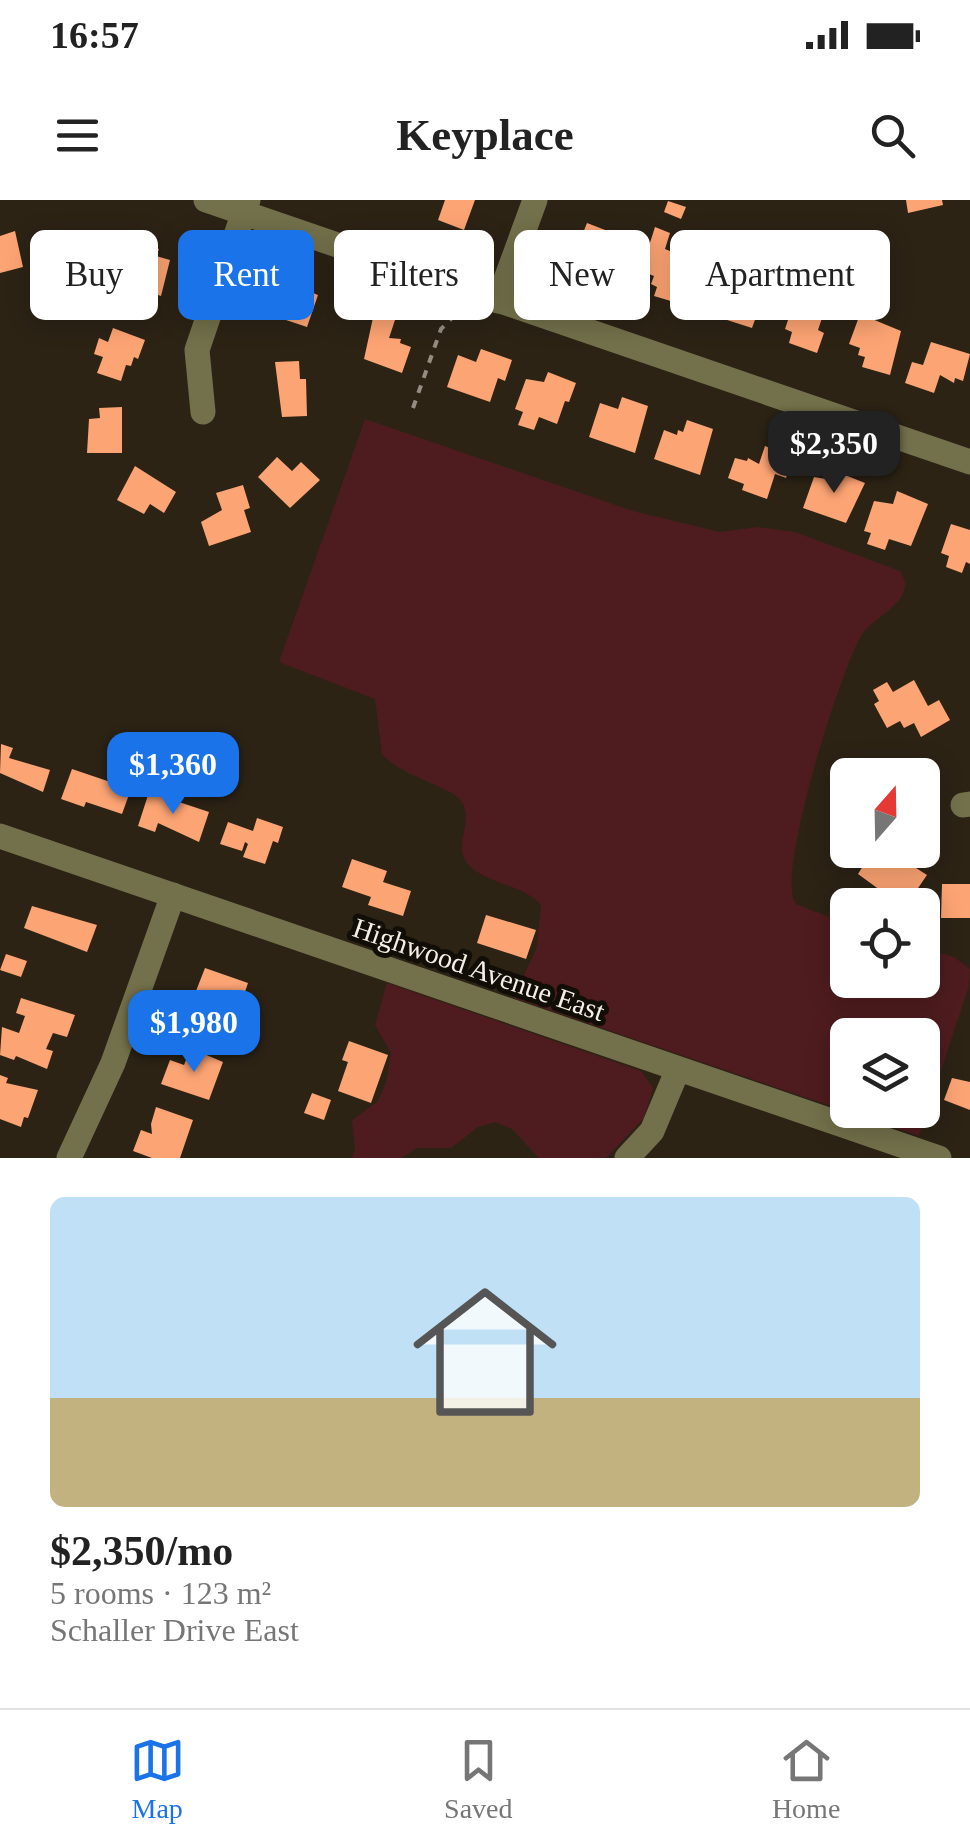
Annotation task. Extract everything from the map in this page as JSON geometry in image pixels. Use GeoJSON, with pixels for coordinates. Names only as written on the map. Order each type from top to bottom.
{"type":"FeatureCollection","features":[{"type":"Feature","properties":{"kind":"street"},"geometry":{"type":"LineString","coordinates":[[206,200],[246,207],[334,240]]}},
{"type":"Feature","properties":{"kind":"street"},"geometry":{"type":"LineString","coordinates":[[498,300],[535,200]]}},
{"type":"Feature","properties":{"kind":"street"},"geometry":{"type":"LineString","coordinates":[[203,412],[197,350],[246,207]]}},
{"type":"Feature","properties":{"kind":"street"},"geometry":{"type":"LineString","coordinates":[[494,299],[970,462]]}},
{"type":"Feature","properties":{"kind":"street","name":"Highwood Avenue East"},"geometry":{"type":"LineString","coordinates":[[0,836],[938,1158]]}},
{"type":"Feature","properties":{"kind":"street"},"geometry":{"type":"LineString","coordinates":[[69,1158],[114,1063],[174,896]]}},
{"type":"Feature","properties":{"kind":"street"},"geometry":{"type":"LineString","coordinates":[[627,1158],[656,1124],[678,1068]]}},
{"type":"Feature","properties":{"kind":"path"},"geometry":{"type":"LineString","coordinates":[[413,408],[442,327],[449,320]]}},
{"type":"Feature","properties":{"kind":"shaded area"},"geometry":{"type":"Polygon","coordinates":[[[365,419],[633,511],[720,532],[758,527],[795,532],[900,571],[905,581],[900,599],[861,636],[839,689],[802,817],[792,886],[796,904],[830,917],[830,998],[940,998],[940,953],[954,957],[970,969],[969,986],[940,1073],[940,1018],[830,1018],[830,1106],[514,998],[537,947],[541,905],[526,893],[480,874],[466,861],[462,802],[382,754],[375,699],[279,662],[365,419]]]}},
{"type":"Feature","properties":{"kind":"shaded area"},"geometry":{"type":"Polygon","coordinates":[[[387,983],[641,1071],[653,1088],[644,1118],[606,1158],[539,1158],[512,1129],[496,1122],[478,1127],[451,1148],[417,1148],[402,1158],[352,1158],[352,1120],[377,1102],[386,1083],[391,1053],[375,1025],[387,983]]]}},
{"type":"Feature","properties":{"kind":"shaded area"},"geometry":{"type":"Polygon","coordinates":[[[896,1128],[922,1128],[919,1136],[896,1128]]]}},
{"type":"Feature","properties":{"kind":"building"},"geometry":{"type":"Polygon","coordinates":[[[445,200],[475,200],[464,230],[438,220],[445,200]]]}},
{"type":"Feature","properties":{"kind":"building"},"geometry":{"type":"Polygon","coordinates":[[[906,200],[942,200],[943,205],[908,213],[906,200]]]}},
{"type":"Feature","properties":{"kind":"building"},"geometry":{"type":"Polygon","coordinates":[[[668,201],[686,207],[681,219],[664,212],[668,201]]]}},
{"type":"Feature","properties":{"kind":"building"},"geometry":{"type":"Polygon","coordinates":[[[587,223],[605,230],[584,230],[587,223]]]}},
{"type":"Feature","properties":{"kind":"building"},"geometry":{"type":"Polygon","coordinates":[[[655,227],[670,233],[665,249],[670,251],[670,301],[654,296],[657,287],[651,284],[654,276],[650,274],[650,243],[655,227]]]}},
{"type":"Feature","properties":{"kind":"building"},"geometry":{"type":"Polygon","coordinates":[[[15,231],[23,267],[0,273],[0,236],[15,231]]]}},
{"type":"Feature","properties":{"kind":"building"},"geometry":{"type":"Polygon","coordinates":[[[158,257],[170,260],[161,296],[158,295],[158,257]]]}},
{"type":"Feature","properties":{"kind":"building"},"geometry":{"type":"Polygon","coordinates":[[[286,320],[309,320],[307,327],[286,320]]]}},
{"type":"Feature","properties":{"kind":"building"},"geometry":{"type":"Polygon","coordinates":[[[372,320],[395,320],[389,338],[401,339],[400,343],[411,347],[402,373],[364,359],[372,320]]]}},
{"type":"Feature","properties":{"kind":"building"},"geometry":{"type":"Polygon","coordinates":[[[727,320],[755,320],[752,328],[727,320]]]}},
{"type":"Feature","properties":{"kind":"building"},"geometry":{"type":"Polygon","coordinates":[[[788,320],[821,320],[818,330],[824,333],[817,353],[789,343],[792,332],[785,329],[788,320]]]}},
{"type":"Feature","properties":{"kind":"building"},"geometry":{"type":"Polygon","coordinates":[[[858,320],[874,320],[901,331],[890,375],[862,367],[865,357],[858,355],[860,348],[849,344],[858,320]]]}},
{"type":"Feature","properties":{"kind":"building"},"geometry":{"type":"Polygon","coordinates":[[[113,328],[145,340],[138,359],[134,357],[131,366],[126,365],[121,381],[97,373],[103,357],[94,354],[99,338],[108,342],[113,328]]]}},
{"type":"Feature","properties":{"kind":"building"},"geometry":{"type":"Polygon","coordinates":[[[931,342],[970,354],[963,381],[955,378],[954,383],[940,375],[934,393],[905,383],[912,362],[923,365],[931,342]]]}},
{"type":"Feature","properties":{"kind":"building"},"geometry":{"type":"Polygon","coordinates":[[[481,349],[512,360],[505,381],[498,378],[490,402],[447,387],[458,355],[476,362],[481,349]]]}},
{"type":"Feature","properties":{"kind":"building"},"geometry":{"type":"Polygon","coordinates":[[[299,361],[300,379],[306,379],[307,416],[282,417],[275,362],[299,361]]]}},
{"type":"Feature","properties":{"kind":"building"},"geometry":{"type":"Polygon","coordinates":[[[548,372],[576,383],[557,424],[539,417],[534,430],[518,425],[523,412],[515,409],[526,379],[544,382],[548,372]]]}},
{"type":"Feature","properties":{"kind":"building"},"geometry":{"type":"Polygon","coordinates":[[[622,397],[648,406],[635,453],[589,437],[600,403],[618,409],[622,397]]]}},
{"type":"Feature","properties":{"kind":"building"},"geometry":{"type":"Polygon","coordinates":[[[122,407],[122,453],[87,453],[89,419],[100,418],[99,408],[122,407]]]}},
{"type":"Feature","properties":{"kind":"building"},"geometry":{"type":"Polygon","coordinates":[[[687,420],[713,429],[700,475],[654,459],[664,430],[677,435],[678,430],[683,432],[687,420]]]}},
{"type":"Feature","properties":{"kind":"building"},"geometry":{"type":"Polygon","coordinates":[[[765,446],[793,457],[786,478],[775,474],[767,499],[742,490],[744,484],[728,478],[735,458],[748,458],[759,464],[765,446]]]}},
{"type":"Feature","properties":{"kind":"building"},"geometry":{"type":"Polygon","coordinates":[[[277,457],[292,471],[301,462],[320,480],[290,508],[258,477],[277,457]]]}},
{"type":"Feature","properties":{"kind":"building"},"geometry":{"type":"Polygon","coordinates":[[[135,466],[176,492],[164,513],[150,504],[144,514],[117,500],[135,466]]]}},
{"type":"Feature","properties":{"kind":"building"},"geometry":{"type":"Polygon","coordinates":[[[835,471],[865,483],[846,523],[803,508],[814,477],[832,480],[835,471]]]}},
{"type":"Feature","properties":{"kind":"building"},"geometry":{"type":"Polygon","coordinates":[[[243,485],[250,508],[244,510],[251,532],[209,546],[201,522],[222,510],[216,493],[243,485]]]}},
{"type":"Feature","properties":{"kind":"building"},"geometry":{"type":"Polygon","coordinates":[[[897,491],[928,504],[911,546],[889,539],[885,550],[867,544],[871,533],[864,531],[874,501],[893,504],[897,491]]]}},
{"type":"Feature","properties":{"kind":"building"},"geometry":{"type":"Polygon","coordinates":[[[951,524],[970,530],[970,564],[966,562],[962,573],[946,567],[949,556],[941,553],[951,524]]]}},
{"type":"Feature","properties":{"kind":"building"},"geometry":{"type":"Polygon","coordinates":[[[914,680],[928,706],[939,700],[950,720],[921,737],[914,723],[904,728],[900,721],[887,728],[874,704],[879,701],[873,690],[887,682],[893,692],[914,680]]]}},
{"type":"Feature","properties":{"kind":"building"},"geometry":{"type":"Polygon","coordinates":[[[1,744],[13,748],[9,758],[50,770],[43,792],[0,773],[1,744]]]}},
{"type":"Feature","properties":{"kind":"building"},"geometry":{"type":"Polygon","coordinates":[[[72,769],[131,789],[122,814],[86,802],[84,807],[61,799],[72,769]]]}},
{"type":"Feature","properties":{"kind":"building"},"geometry":{"type":"Polygon","coordinates":[[[149,792],[209,812],[199,842],[158,823],[155,832],[138,826],[149,792]]]}},
{"type":"Feature","properties":{"kind":"building"},"geometry":{"type":"Polygon","coordinates":[[[257,818],[283,827],[265,864],[243,857],[248,844],[245,842],[242,851],[220,844],[228,822],[253,831],[257,818]]]}},
{"type":"Feature","properties":{"kind":"building"},"geometry":{"type":"Polygon","coordinates":[[[352,859],[387,871],[383,882],[411,891],[403,916],[368,905],[371,897],[342,887],[352,859]]]}},
{"type":"Feature","properties":{"kind":"building"},"geometry":{"type":"Polygon","coordinates":[[[862,868],[916,868],[927,875],[918,888],[877,888],[858,874],[862,868]]]}},
{"type":"Feature","properties":{"kind":"building"},"geometry":{"type":"Polygon","coordinates":[[[942,884],[970,884],[970,918],[941,918],[942,884]]]}},
{"type":"Feature","properties":{"kind":"building"},"geometry":{"type":"Polygon","coordinates":[[[32,906],[97,925],[87,952],[24,928],[32,906]]]}},
{"type":"Feature","properties":{"kind":"building"},"geometry":{"type":"Polygon","coordinates":[[[486,915],[536,930],[526,959],[477,943],[486,915]]]}},
{"type":"Feature","properties":{"kind":"building"},"geometry":{"type":"Polygon","coordinates":[[[6,954],[27,961],[21,977],[0,970],[6,954]]]}},
{"type":"Feature","properties":{"kind":"building"},"geometry":{"type":"Polygon","coordinates":[[[205,968],[248,983],[234,1024],[197,1011],[203,994],[196,991],[205,968]]]}},
{"type":"Feature","properties":{"kind":"building"},"geometry":{"type":"Polygon","coordinates":[[[21,998],[75,1015],[67,1037],[53,1033],[46,1049],[53,1051],[47,1069],[16,1056],[14,1060],[0,1055],[2,1027],[19,1033],[25,1016],[16,1013],[21,998]]]}},
{"type":"Feature","properties":{"kind":"building"},"geometry":{"type":"Polygon","coordinates":[[[349,1041],[388,1055],[371,1103],[338,1091],[348,1062],[342,1060],[349,1041]]]}},
{"type":"Feature","properties":{"kind":"building"},"geometry":{"type":"Polygon","coordinates":[[[197,1051],[223,1062],[209,1100],[161,1084],[170,1060],[184,1065],[186,1060],[191,1062],[197,1051]]]}},
{"type":"Feature","properties":{"kind":"building"},"geometry":{"type":"Polygon","coordinates":[[[0,1075],[8,1078],[6,1083],[38,1090],[21,1127],[0,1119],[0,1075]]]}},
{"type":"Feature","properties":{"kind":"building"},"geometry":{"type":"Polygon","coordinates":[[[952,1078],[970,1082],[970,1110],[944,1100],[952,1078]]]}},
{"type":"Feature","properties":{"kind":"building"},"geometry":{"type":"Polygon","coordinates":[[[312,1093],[331,1100],[324,1120],[304,1113],[312,1093]]]}},
{"type":"Feature","properties":{"kind":"building"},"geometry":{"type":"Polygon","coordinates":[[[156,1107],[193,1120],[180,1158],[152,1158],[133,1151],[141,1130],[152,1134],[156,1107]]]}}]}
